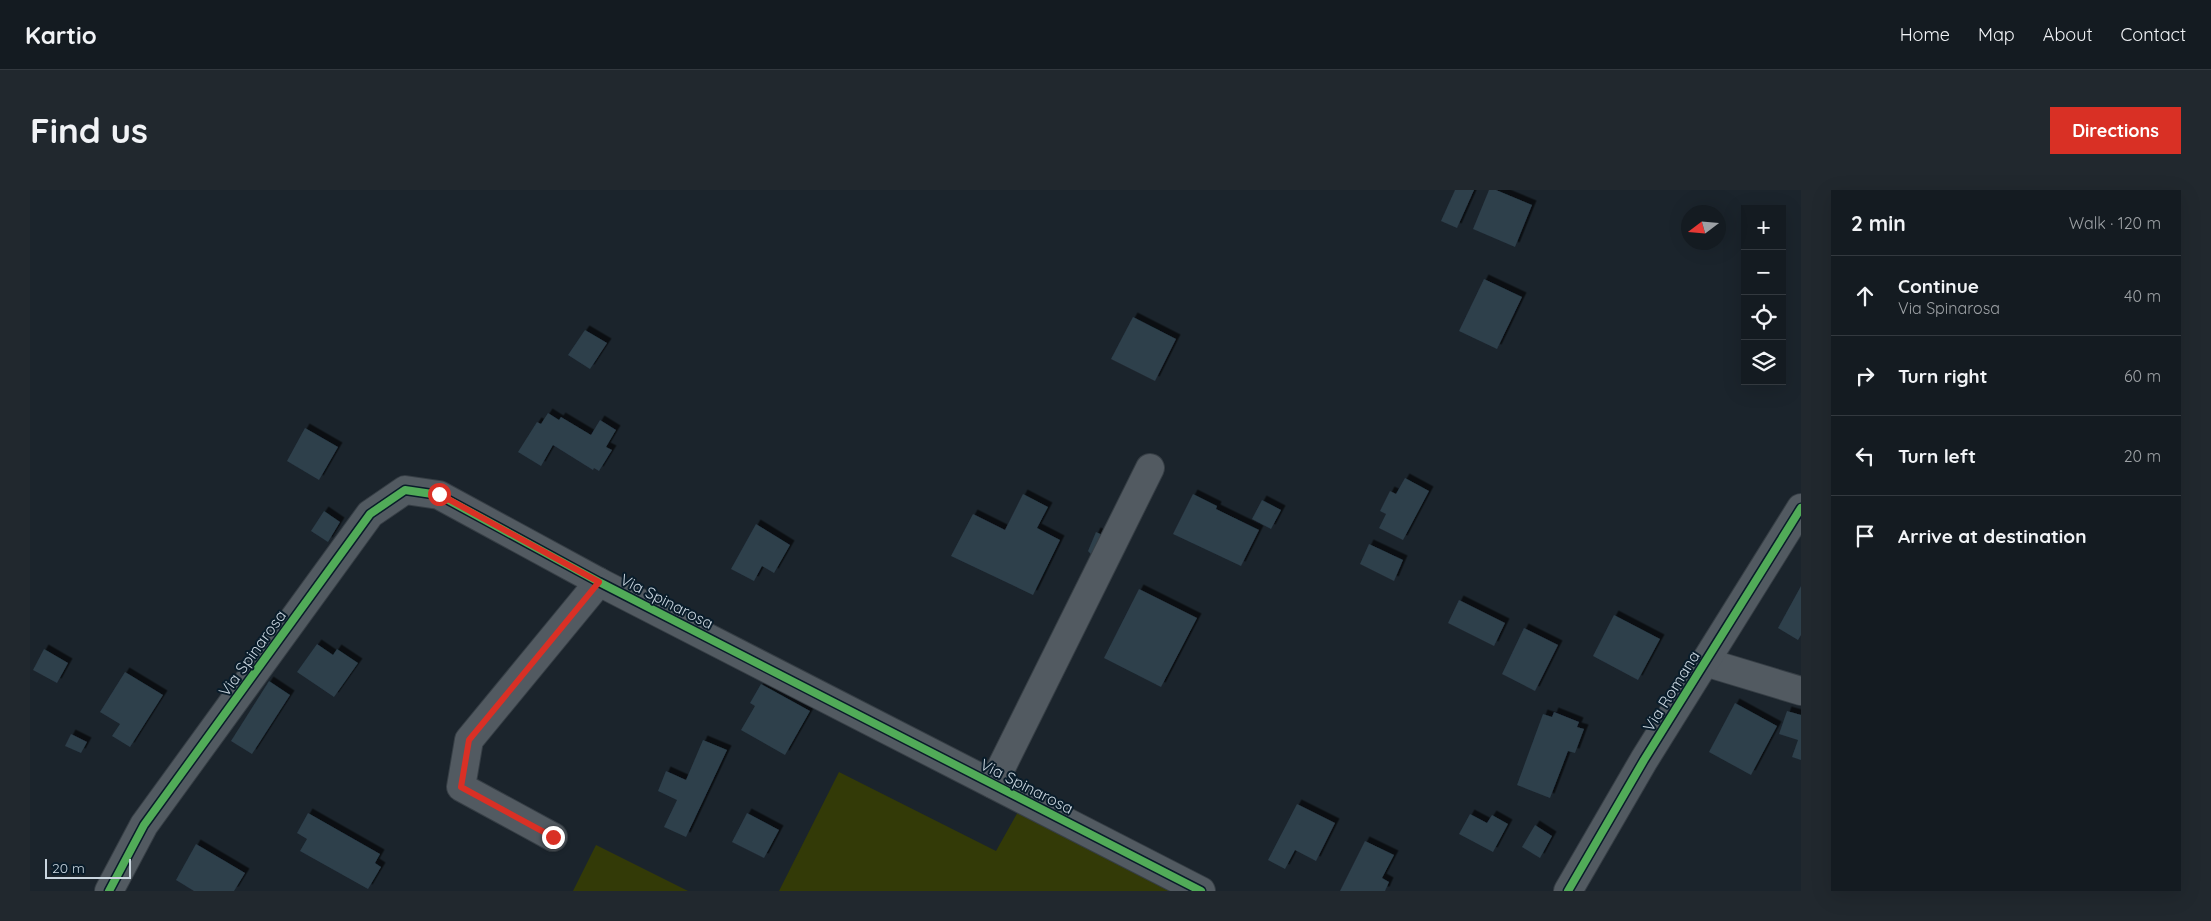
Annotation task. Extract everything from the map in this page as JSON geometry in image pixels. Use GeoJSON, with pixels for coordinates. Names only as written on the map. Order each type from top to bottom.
{"type":"FeatureCollection","features":[{"type":"Feature","properties":{"kind":"street"},"geometry":{"type":"LineString","coordinates":[[993,784],[1150,468]]}},
{"type":"Feature","properties":{"kind":"street","name":"Via Spinarosa"},"geometry":{"type":"LineString","coordinates":[[109,891],[144,825],[370,514],[405,490],[439,494],[599,582],[1201,891]]}},
{"type":"Feature","properties":{"kind":"street","name":"Via Romana"},"geometry":{"type":"LineString","coordinates":[[1568,891],[1644,760],[1801,508]]}},
{"type":"Feature","properties":{"kind":"street"},"geometry":{"type":"LineString","coordinates":[[553,837],[461,787],[462,778],[469,740],[599,582]]}},
{"type":"Feature","properties":{"kind":"street"},"geometry":{"type":"LineString","coordinates":[[1705,662],[1801,691]]}},
{"type":"Feature","properties":{"kind":"green space"},"geometry":{"type":"Polygon","coordinates":[[[839,772],[996,851],[1019,810],[1178,891],[779,891],[839,772]]]}},
{"type":"Feature","properties":{"kind":"green space"},"geometry":{"type":"Polygon","coordinates":[[[596,845],[688,891],[573,891],[596,845]]]}},
{"type":"Feature","properties":{"kind":"building"},"geometry":{"type":"Polygon","coordinates":[[[1455,190],[1474,190],[1457,228],[1441,221],[1455,190]]]}},
{"type":"Feature","properties":{"kind":"building"},"geometry":{"type":"Polygon","coordinates":[[[1489,190],[1496,190],[1532,205],[1515,247],[1473,229],[1489,190]]]}},
{"type":"Feature","properties":{"kind":"building"},"geometry":{"type":"Polygon","coordinates":[[[1484,279],[1522,297],[1497,349],[1459,331],[1484,279]]]}},
{"type":"Feature","properties":{"kind":"building"},"geometry":{"type":"Polygon","coordinates":[[[1133,317],[1176,339],[1155,381],[1111,359],[1133,317]]]}},
{"type":"Feature","properties":{"kind":"building"},"geometry":{"type":"Polygon","coordinates":[[[585,330],[607,343],[590,369],[568,355],[585,330]]]}},
{"type":"Feature","properties":{"kind":"building"},"geometry":{"type":"Polygon","coordinates":[[[548,413],[559,420],[561,417],[591,435],[600,420],[616,430],[606,447],[612,450],[599,471],[594,468],[593,470],[553,445],[541,466],[518,452],[537,422],[541,424],[548,413]]]}},
{"type":"Feature","properties":{"kind":"building"},"geometry":{"type":"Polygon","coordinates":[[[305,428],[338,447],[319,480],[287,461],[305,428]]]}},
{"type":"Feature","properties":{"kind":"building"},"geometry":{"type":"Polygon","coordinates":[[[1405,478],[1429,491],[1403,540],[1379,528],[1386,514],[1380,511],[1390,491],[1396,494],[1405,478]]]}},
{"type":"Feature","properties":{"kind":"building"},"geometry":{"type":"Polygon","coordinates":[[[1023,494],[1048,507],[1037,528],[1060,540],[1033,595],[951,556],[973,514],[1005,530],[1023,494]]]}},
{"type":"Feature","properties":{"kind":"building"},"geometry":{"type":"Polygon","coordinates":[[[1193,494],[1217,506],[1216,509],[1259,530],[1241,566],[1173,534],[1193,494]]]}},
{"type":"Feature","properties":{"kind":"building"},"geometry":{"type":"Polygon","coordinates":[[[1262,500],[1281,510],[1271,529],[1252,519],[1262,500]]]}},
{"type":"Feature","properties":{"kind":"building"},"geometry":{"type":"Polygon","coordinates":[[[324,511],[340,522],[328,542],[311,531],[324,511]]]}},
{"type":"Feature","properties":{"kind":"building"},"geometry":{"type":"Polygon","coordinates":[[[756,524],[790,545],[774,573],[762,566],[754,581],[731,569],[756,524]]]}},
{"type":"Feature","properties":{"kind":"building"},"geometry":{"type":"Polygon","coordinates":[[[1096,532],[1109,538],[1098,562],[1088,551],[1096,532]]]}},
{"type":"Feature","properties":{"kind":"building"},"geometry":{"type":"Polygon","coordinates":[[[1369,544],[1403,560],[1394,581],[1360,564],[1369,544]]]}},
{"type":"Feature","properties":{"kind":"building"},"geometry":{"type":"Polygon","coordinates":[[[1801,586],[1801,635],[1798,640],[1778,628],[1801,586]]]}},
{"type":"Feature","properties":{"kind":"building"},"geometry":{"type":"Polygon","coordinates":[[[1139,589],[1197,618],[1161,687],[1104,658],[1139,589]]]}},
{"type":"Feature","properties":{"kind":"building"},"geometry":{"type":"Polygon","coordinates":[[[1459,600],[1505,623],[1494,646],[1448,623],[1459,600]]]}},
{"type":"Feature","properties":{"kind":"building"},"geometry":{"type":"Polygon","coordinates":[[[1614,615],[1660,639],[1638,680],[1593,656],[1614,615]]]}},
{"type":"Feature","properties":{"kind":"building"},"geometry":{"type":"Polygon","coordinates":[[[1524,628],[1558,645],[1535,691],[1502,674],[1524,628]]]}},
{"type":"Feature","properties":{"kind":"building"},"geometry":{"type":"Polygon","coordinates":[[[317,644],[333,655],[337,649],[358,663],[334,697],[297,672],[317,644]]]}},
{"type":"Feature","properties":{"kind":"building"},"geometry":{"type":"Polygon","coordinates":[[[44,649],[68,663],[57,683],[33,670],[44,649]]]}},
{"type":"Feature","properties":{"kind":"building"},"geometry":{"type":"Polygon","coordinates":[[[125,672],[163,695],[130,747],[112,736],[120,724],[100,712],[125,672]]]}},
{"type":"Feature","properties":{"kind":"building"},"geometry":{"type":"Polygon","coordinates":[[[269,681],[290,695],[252,754],[231,741],[269,681]]]}},
{"type":"Feature","properties":{"kind":"building"},"geometry":{"type":"Polygon","coordinates":[[[761,684],[810,711],[785,755],[741,730],[755,706],[750,703],[761,684]]]}},
{"type":"Feature","properties":{"kind":"building"},"geometry":{"type":"Polygon","coordinates":[[[1735,703],[1777,726],[1751,775],[1709,752],[1735,703]]]}},
{"type":"Feature","properties":{"kind":"building"},"geometry":{"type":"Polygon","coordinates":[[[1787,711],[1801,715],[1801,760],[1792,757],[1798,740],[1779,734],[1787,711]]]}},
{"type":"Feature","properties":{"kind":"building"},"geometry":{"type":"Polygon","coordinates":[[[1554,712],[1579,722],[1577,727],[1584,729],[1575,753],[1568,751],[1550,798],[1517,785],[1543,714],[1552,717],[1554,712]]]}},
{"type":"Feature","properties":{"kind":"building"},"geometry":{"type":"Polygon","coordinates":[[[71,734],[87,742],[81,753],[65,746],[71,734]]]}},
{"type":"Feature","properties":{"kind":"building"},"geometry":{"type":"Polygon","coordinates":[[[703,740],[727,750],[686,837],[664,827],[677,800],[658,791],[666,771],[686,780],[703,740]]]}},
{"type":"Feature","properties":{"kind":"building"},"geometry":{"type":"Polygon","coordinates":[[[1297,804],[1335,823],[1316,861],[1295,850],[1285,869],[1268,860],[1297,804]]]}},
{"type":"Feature","properties":{"kind":"building"},"geometry":{"type":"Polygon","coordinates":[[[308,813],[380,854],[375,863],[381,867],[368,889],[300,851],[307,839],[297,833],[308,813]]]}},
{"type":"Feature","properties":{"kind":"building"},"geometry":{"type":"Polygon","coordinates":[[[747,813],[779,830],[764,858],[732,842],[747,813]]]}},
{"type":"Feature","properties":{"kind":"building"},"geometry":{"type":"Polygon","coordinates":[[[1470,814],[1487,823],[1492,815],[1508,824],[1493,852],[1459,834],[1470,814]]]}},
{"type":"Feature","properties":{"kind":"building"},"geometry":{"type":"Polygon","coordinates":[[[1535,825],[1552,836],[1540,858],[1522,847],[1535,825]]]}},
{"type":"Feature","properties":{"kind":"building"},"geometry":{"type":"Polygon","coordinates":[[[1365,841],[1394,855],[1382,878],[1389,882],[1385,891],[1340,891],[1365,841]]]}},
{"type":"Feature","properties":{"kind":"building"},"geometry":{"type":"Polygon","coordinates":[[[196,844],[245,873],[234,891],[194,891],[176,880],[196,844]]]}},
{"type":"Feature","properties":{"kind":"cycle path"},"geometry":{"type":"LineString","coordinates":[[109,891],[144,825],[370,514],[405,490],[439,495],[599,582],[1201,891]]}},
{"type":"Feature","properties":{"kind":"cycle path"},"geometry":{"type":"LineString","coordinates":[[1568,891],[1644,760],[1801,508]]}},
{"type":"Feature","properties":{"kind":"route"},"geometry":{"type":"LineString","coordinates":[[439,494],[599,582],[469,740],[461,787],[553,837]]}}]}
